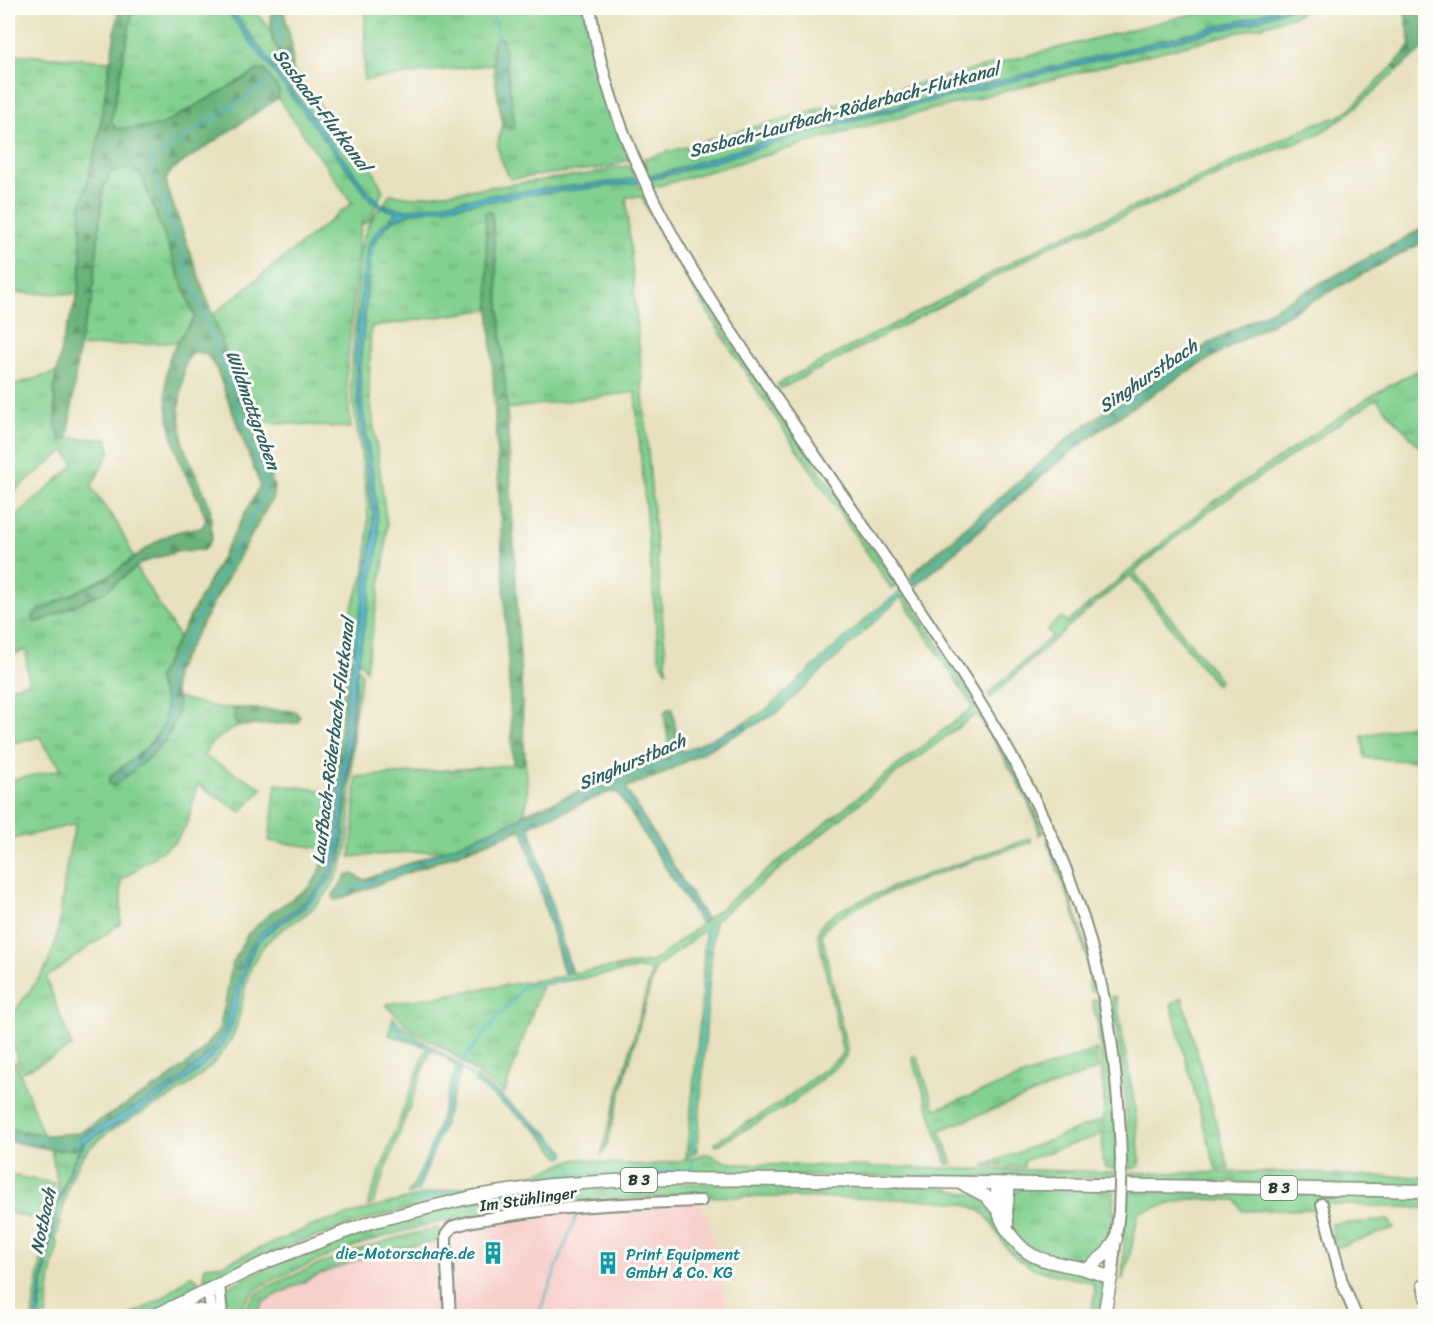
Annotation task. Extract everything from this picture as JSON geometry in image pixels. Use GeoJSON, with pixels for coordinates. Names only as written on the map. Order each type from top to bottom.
{"type":"FeatureCollection","features":[{"type":"Feature","properties":{"kind":"main road","name":"B 3"},"geometry":{"type":"LineString","coordinates":[[155,1316],[214,1286],[324,1238],[371,1222],[476,1196],[550,1185],[645,1179],[1425,1191]]}},
{"type":"Feature","properties":{"kind":"main road"},"geometry":{"type":"LineString","coordinates":[[961,1183],[979,1191],[998,1209],[1008,1231],[1028,1254],[1040,1260],[1112,1274]]}},
{"type":"Feature","properties":{"kind":"main road"},"geometry":{"type":"LineString","coordinates":[[998,1209],[1004,1184]]}},
{"type":"Feature","properties":{"kind":"main road"},"geometry":{"type":"LineString","coordinates":[[1004,1184],[1008,1231]]}},
{"type":"Feature","properties":{"kind":"main road"},"geometry":{"type":"LineString","coordinates":[[1092,1265],[1107,1253],[1116,1239]]}},
{"type":"Feature","properties":{"kind":"main road"},"geometry":{"type":"LineString","coordinates":[[1078,1267],[1092,1265],[1104,1267],[1112,1274]]}},
{"type":"Feature","properties":{"kind":"main road"},"geometry":{"type":"LineString","coordinates":[[1104,1317],[1112,1274]]}},
{"type":"Feature","properties":{"kind":"street"},"geometry":{"type":"LineString","coordinates":[[590,8],[607,86],[619,123],[646,188],[667,227],[714,306],[954,660],[1029,787],[1067,872],[1104,993],[1114,1056],[1120,1114],[1121,1160],[1119,1211],[1112,1274]]}},
{"type":"Feature","properties":{"kind":"street","name":"Im Stühlinger"},"geometry":{"type":"LineString","coordinates":[[450,1317],[446,1235],[452,1227],[492,1218],[560,1208],[701,1201]]}},
{"type":"Feature","properties":{"kind":"street"},"geometry":{"type":"LineString","coordinates":[[1322,1204],[1342,1282],[1356,1317]]}},
{"type":"Feature","properties":{"kind":"street"},"geometry":{"type":"LineString","coordinates":[[1423,1285],[1425,1298]]}},
{"type":"Feature","properties":{"kind":"street"},"geometry":{"type":"LineString","coordinates":[[155,1316],[183,1308],[202,1309],[216,1315],[214,1286]]}},
{"type":"Feature","properties":{"kind":"shaded area"},"geometry":{"type":"Polygon","coordinates":[[[686,1197],[700,1200],[710,1226],[730,1316],[256,1316],[263,1303],[270,1298],[318,1275],[381,1251],[439,1241],[440,1222],[529,1206],[588,1200],[686,1197]]]}},
{"type":"Feature","properties":{"kind":"green space"},"geometry":{"type":"Polygon","coordinates":[[[119,8],[133,8],[111,121],[115,129],[160,126],[257,71],[265,70],[279,91],[278,98],[172,170],[166,179],[274,487],[273,497],[175,672],[174,690],[178,704],[177,717],[172,729],[155,751],[114,786],[109,784],[110,776],[146,748],[160,730],[166,709],[158,677],[260,485],[216,368],[206,353],[193,352],[185,363],[179,408],[183,445],[210,506],[212,539],[204,550],[180,551],[143,562],[107,590],[40,622],[34,622],[32,617],[37,612],[112,574],[163,538],[174,533],[201,528],[206,521],[202,506],[178,454],[170,427],[166,397],[167,368],[170,356],[195,317],[141,175],[131,168],[111,173],[103,189],[92,301],[80,338],[68,438],[61,440],[56,427],[54,387],[62,343],[78,294],[81,265],[81,206],[97,146],[119,8]]]}},
{"type":"Feature","properties":{"kind":"green space"},"geometry":{"type":"Polygon","coordinates":[[[133,8],[253,8],[271,31],[272,41],[296,74],[353,149],[372,168],[383,191],[370,220],[364,224],[362,222],[359,239],[346,379],[351,428],[250,421],[212,315],[352,203],[278,98],[279,91],[257,71],[160,126],[115,129],[111,122],[133,8]]]}},
{"type":"Feature","properties":{"kind":"green space"},"geometry":{"type":"Polygon","coordinates":[[[270,8],[283,8],[292,46],[293,70],[272,41],[270,8]]]}},
{"type":"Feature","properties":{"kind":"green space"},"geometry":{"type":"Polygon","coordinates":[[[365,8],[585,8],[602,85],[629,159],[601,168],[510,179],[500,158],[498,147],[503,125],[510,129],[514,117],[503,40],[500,38],[492,45],[494,64],[364,80],[365,8]]]}},
{"type":"Feature","properties":{"kind":"green space"},"geometry":{"type":"Polygon","coordinates":[[[1230,8],[1280,8],[1247,19],[797,131],[663,173],[645,176],[640,165],[647,163],[644,157],[813,110],[1184,16],[1230,8]]]}},
{"type":"Feature","properties":{"kind":"green space"},"geometry":{"type":"Polygon","coordinates":[[[1290,8],[1312,8],[1255,28],[870,125],[652,188],[647,181],[834,125],[1252,22],[1290,8]]]}},
{"type":"Feature","properties":{"kind":"green space"},"geometry":{"type":"Polygon","coordinates":[[[1404,8],[1425,8],[1425,48],[1398,70],[1394,65],[1411,45],[1404,8]]]}},
{"type":"Feature","properties":{"kind":"green space"},"geometry":{"type":"Polygon","coordinates":[[[495,39],[503,40],[515,126],[510,129],[503,125],[494,68],[493,46],[495,39]]]}},
{"type":"Feature","properties":{"kind":"green space"},"geometry":{"type":"Polygon","coordinates":[[[8,54],[110,61],[97,146],[81,206],[81,265],[78,294],[8,293],[8,54]]]}},
{"type":"Feature","properties":{"kind":"green space"},"geometry":{"type":"Polygon","coordinates":[[[1394,65],[1398,70],[1346,116],[1315,136],[1270,152],[1053,245],[781,389],[777,384],[1054,240],[1161,195],[1317,123],[1338,117],[1349,110],[1394,65]]]}},
{"type":"Feature","properties":{"kind":"green space"},"geometry":{"type":"Polygon","coordinates":[[[631,165],[630,168],[640,188],[674,250],[716,318],[896,582],[895,587],[892,589],[887,582],[759,393],[698,296],[641,197],[626,197],[667,671],[659,658],[635,392],[507,409],[492,213],[489,265],[490,309],[371,327],[369,389],[387,525],[385,556],[366,670],[358,658],[379,534],[373,474],[361,397],[360,366],[372,246],[394,220],[406,214],[405,210],[383,205],[390,194],[414,197],[589,174],[631,165]]]}},
{"type":"Feature","properties":{"kind":"green space"},"geometry":{"type":"Polygon","coordinates":[[[131,168],[141,175],[195,317],[178,342],[79,347],[97,252],[103,189],[111,173],[131,168]]]}},
{"type":"Feature","properties":{"kind":"green space"},"geometry":{"type":"Polygon","coordinates":[[[380,207],[398,213],[379,228],[367,247],[357,333],[355,362],[358,405],[373,514],[373,532],[353,652],[348,642],[348,621],[365,569],[368,523],[367,499],[350,383],[360,250],[367,227],[380,207]]]}},
{"type":"Feature","properties":{"kind":"green space"},"geometry":{"type":"Polygon","coordinates":[[[488,211],[492,213],[507,409],[525,759],[522,764],[518,765],[513,762],[485,220],[485,213],[488,211]]]}},
{"type":"Feature","properties":{"kind":"green space"},"geometry":{"type":"Polygon","coordinates":[[[1425,227],[1425,241],[1199,365],[1126,412],[1071,452],[916,586],[911,579],[912,574],[1074,433],[1132,393],[1213,341],[1425,227]]]}},
{"type":"Feature","properties":{"kind":"green space"},"geometry":{"type":"Polygon","coordinates":[[[1416,371],[1425,382],[1425,453],[1376,399],[1206,513],[1134,572],[1220,680],[1216,685],[1130,575],[1068,627],[990,698],[988,694],[1052,636],[1047,630],[1061,617],[1068,622],[1206,507],[1374,394],[1416,371]]]}},
{"type":"Feature","properties":{"kind":"green space"},"geometry":{"type":"Polygon","coordinates":[[[57,372],[54,406],[61,439],[107,439],[110,451],[91,487],[117,523],[134,557],[112,574],[37,612],[40,622],[107,590],[136,567],[179,637],[158,677],[166,709],[164,725],[145,749],[110,776],[166,738],[175,719],[176,697],[219,708],[238,708],[234,712],[234,720],[238,726],[213,741],[203,756],[263,788],[241,812],[197,784],[188,823],[176,841],[121,880],[121,923],[46,978],[72,1047],[23,1072],[12,1043],[10,1024],[17,1009],[41,976],[54,947],[61,914],[68,857],[76,824],[8,840],[8,781],[62,769],[40,737],[8,744],[8,688],[28,682],[26,650],[8,656],[8,500],[13,519],[74,465],[65,450],[8,496],[8,386],[57,372]]]}},
{"type":"Feature","properties":{"kind":"green space"},"geometry":{"type":"Polygon","coordinates":[[[901,591],[927,626],[1001,745],[1044,832],[1039,835],[1032,810],[976,714],[887,781],[714,922],[697,1151],[686,1157],[701,1010],[705,933],[703,931],[655,969],[605,1151],[601,1155],[651,975],[650,970],[638,969],[542,985],[504,1094],[446,1049],[416,1033],[389,1008],[387,1004],[564,976],[564,973],[571,971],[573,973],[651,962],[973,707],[901,597],[778,712],[742,732],[746,727],[742,724],[765,711],[871,614],[901,591]]]}},
{"type":"Feature","properties":{"kind":"green space"},"geometry":{"type":"Polygon","coordinates":[[[347,654],[357,668],[341,858],[309,899],[261,934],[253,943],[243,964],[229,1021],[219,1041],[191,1071],[152,1101],[73,1150],[49,1149],[8,1141],[8,1129],[48,1135],[79,1133],[164,1082],[198,1055],[219,1029],[231,967],[247,935],[269,914],[310,887],[320,871],[328,849],[347,654]]]}},
{"type":"Feature","properties":{"kind":"green space"},"geometry":{"type":"Polygon","coordinates":[[[357,668],[362,674],[354,720],[349,838],[338,874],[317,904],[274,936],[262,948],[250,972],[232,1037],[213,1063],[178,1092],[108,1132],[87,1151],[79,1162],[68,1189],[56,1236],[58,1243],[46,1316],[32,1316],[44,1242],[58,1185],[51,1148],[59,1151],[73,1149],[176,1089],[221,1045],[230,1026],[251,954],[262,937],[302,910],[320,893],[331,878],[341,858],[344,839],[357,668]]]}},
{"type":"Feature","properties":{"kind":"green space"},"geometry":{"type":"Polygon","coordinates":[[[672,707],[679,749],[685,751],[742,724],[746,727],[742,732],[660,775],[627,787],[627,791],[705,917],[702,923],[618,793],[610,792],[529,826],[571,971],[569,973],[564,973],[523,831],[520,830],[337,900],[334,899],[333,895],[347,875],[353,874],[364,880],[445,850],[519,819],[524,814],[670,754],[664,714],[672,707]]]}},
{"type":"Feature","properties":{"kind":"green space"},"geometry":{"type":"Polygon","coordinates":[[[238,708],[295,711],[300,717],[298,723],[238,726],[234,720],[234,711],[238,708]]]}},
{"type":"Feature","properties":{"kind":"green space"},"geometry":{"type":"Polygon","coordinates":[[[1425,722],[1425,762],[1365,758],[1362,736],[1425,722]]]}},
{"type":"Feature","properties":{"kind":"green space"},"geometry":{"type":"Polygon","coordinates":[[[525,759],[527,799],[526,807],[519,819],[445,850],[350,857],[356,777],[512,765],[513,762],[518,765],[522,764],[525,759]]]}},
{"type":"Feature","properties":{"kind":"green space"},"geometry":{"type":"Polygon","coordinates":[[[276,784],[334,792],[328,849],[269,841],[276,784]]]}},
{"type":"Feature","properties":{"kind":"green space"},"geometry":{"type":"Polygon","coordinates":[[[1030,838],[1031,842],[881,896],[831,923],[822,935],[847,1050],[846,1056],[840,1064],[792,1103],[716,1146],[715,1142],[780,1103],[843,1053],[818,935],[825,921],[839,911],[900,884],[1030,838]]]}},
{"type":"Feature","properties":{"kind":"green space"},"geometry":{"type":"Polygon","coordinates":[[[1049,840],[1087,950],[1097,988],[1094,992],[1091,992],[1089,986],[1090,969],[1076,919],[1047,841],[1049,840]]]}},
{"type":"Feature","properties":{"kind":"green space"},"geometry":{"type":"Polygon","coordinates":[[[1111,996],[1116,997],[1135,1108],[1140,1161],[1139,1166],[1129,1169],[1126,1103],[1111,996]]]}},
{"type":"Feature","properties":{"kind":"green space"},"geometry":{"type":"Polygon","coordinates":[[[1182,997],[1229,1169],[1216,1170],[1171,1005],[1182,997]]]}},
{"type":"Feature","properties":{"kind":"green space"},"geometry":{"type":"Polygon","coordinates":[[[1095,999],[1100,1001],[1112,1079],[1117,1161],[1115,1161],[1115,1169],[1105,1167],[1102,1159],[1104,1098],[1098,1025],[1092,1001],[1095,999]]]}},
{"type":"Feature","properties":{"kind":"green space"},"geometry":{"type":"Polygon","coordinates":[[[393,1017],[417,1037],[462,1066],[444,1124],[418,1191],[408,1194],[424,1164],[456,1067],[444,1056],[431,1049],[373,1204],[367,1206],[427,1047],[389,1035],[393,1017]]]}},
{"type":"Feature","properties":{"kind":"green space"},"geometry":{"type":"Polygon","coordinates":[[[1096,1049],[1098,1069],[940,1130],[953,1164],[947,1164],[912,1057],[917,1056],[935,1109],[1096,1049]]]}},
{"type":"Feature","properties":{"kind":"green space"},"geometry":{"type":"Polygon","coordinates":[[[8,1062],[16,1062],[43,1135],[8,1129],[8,1062]]]}},
{"type":"Feature","properties":{"kind":"green space"},"geometry":{"type":"Polygon","coordinates":[[[477,1077],[547,1133],[565,1152],[565,1156],[561,1158],[538,1131],[475,1082],[477,1077]]]}},
{"type":"Feature","properties":{"kind":"green space"},"geometry":{"type":"Polygon","coordinates":[[[1101,1120],[1100,1135],[1025,1160],[1024,1167],[983,1166],[1101,1120]]]}},
{"type":"Feature","properties":{"kind":"green space"},"geometry":{"type":"Polygon","coordinates":[[[703,1154],[726,1162],[742,1164],[1115,1172],[1114,1178],[653,1175],[389,1213],[285,1247],[211,1282],[204,1275],[206,1266],[224,1264],[309,1227],[425,1194],[536,1174],[573,1160],[650,1165],[684,1160],[703,1154]]]}},
{"type":"Feature","properties":{"kind":"green space"},"geometry":{"type":"Polygon","coordinates":[[[1311,1172],[1327,1175],[1425,1177],[1426,1188],[1128,1179],[1128,1173],[1311,1172]]]}},
{"type":"Feature","properties":{"kind":"green space"},"geometry":{"type":"Polygon","coordinates":[[[8,1175],[54,1183],[44,1225],[34,1219],[8,1212],[8,1175]]]}},
{"type":"Feature","properties":{"kind":"green space"},"geometry":{"type":"Polygon","coordinates":[[[667,1183],[936,1187],[976,1195],[989,1206],[1008,1241],[1063,1267],[1102,1280],[1103,1290],[1098,1316],[1091,1316],[1095,1291],[1092,1283],[1029,1266],[1015,1257],[1007,1248],[983,1213],[963,1204],[903,1199],[675,1197],[599,1200],[524,1207],[449,1220],[376,1239],[265,1284],[249,1297],[240,1316],[225,1316],[221,1292],[225,1288],[339,1238],[397,1219],[457,1204],[510,1196],[667,1183]]]}},
{"type":"Feature","properties":{"kind":"green space"},"geometry":{"type":"Polygon","coordinates":[[[1023,1188],[1114,1189],[1113,1212],[1115,1212],[1109,1238],[1104,1247],[1090,1257],[1063,1259],[1049,1256],[1023,1242],[1014,1233],[1009,1215],[1012,1194],[1023,1188]]]}},
{"type":"Feature","properties":{"kind":"green space"},"geometry":{"type":"Polygon","coordinates":[[[1127,1191],[1425,1197],[1425,1208],[1325,1204],[1319,1209],[1242,1211],[1236,1200],[1189,1199],[1139,1212],[1122,1280],[1127,1191]]]}},
{"type":"Feature","properties":{"kind":"green space"},"geometry":{"type":"Polygon","coordinates":[[[1389,1220],[1394,1228],[1335,1248],[1331,1224],[1389,1220]]]}},
{"type":"Feature","properties":{"kind":"green space"},"geometry":{"type":"Polygon","coordinates":[[[438,1228],[440,1241],[381,1251],[318,1275],[270,1298],[263,1303],[256,1316],[244,1316],[252,1298],[271,1285],[363,1248],[438,1228]]]}},
{"type":"Feature","properties":{"kind":"green space"},"geometry":{"type":"Polygon","coordinates":[[[191,1275],[198,1280],[196,1289],[147,1316],[130,1316],[164,1297],[191,1275]]]}},
{"type":"Feature","properties":{"kind":"water"},"geometry":{"type":"Polygon","coordinates":[[[225,8],[230,8],[369,192],[383,205],[405,210],[497,194],[620,181],[663,173],[797,131],[1247,19],[1280,8],[1290,8],[1252,22],[834,125],[637,183],[527,195],[411,213],[386,226],[372,246],[359,368],[379,541],[351,703],[341,848],[338,858],[330,877],[319,893],[305,907],[270,930],[254,949],[243,976],[233,1020],[221,1046],[199,1070],[173,1090],[89,1140],[79,1152],[61,1196],[44,1276],[39,1316],[36,1316],[57,1204],[64,1183],[83,1142],[80,1138],[174,1085],[203,1060],[223,1035],[247,953],[259,935],[269,926],[301,906],[317,891],[328,875],[337,848],[346,702],[373,535],[373,514],[358,405],[355,362],[357,333],[367,247],[379,228],[397,213],[376,205],[368,197],[225,8]]]}},
{"type":"Feature","properties":{"kind":"waterway","name":"Wildmattgraben"},"geometry":{"type":"LineString","coordinates":[[276,8],[281,44]]}},
{"type":"Feature","properties":{"kind":"waterway"},"geometry":{"type":"LineString","coordinates":[[493,8],[508,108]]}},
{"type":"Feature","properties":{"kind":"waterway","name":"Wildmattgraben"},"geometry":{"type":"LineString","coordinates":[[117,778],[136,763],[158,740],[167,720],[169,707],[168,673],[263,496],[266,484],[157,186],[152,159],[270,81]]}},
{"type":"Feature","properties":{"kind":"waterway","name":"Singhurstbach"},"geometry":{"type":"LineString","coordinates":[[914,581],[1083,435],[1147,390],[1265,320],[1426,234]]}},
{"type":"Feature","properties":{"kind":"waterway","name":"Singhurstbach"},"geometry":{"type":"LineString","coordinates":[[339,890],[346,891],[369,883],[665,764],[759,720],[769,714],[898,594]]}},
{"type":"Feature","properties":{"kind":"waterway"},"geometry":{"type":"LineString","coordinates":[[618,783],[703,921]]}},
{"type":"Feature","properties":{"kind":"waterway"},"geometry":{"type":"LineString","coordinates":[[524,821],[568,973]]}},
{"type":"Feature","properties":{"kind":"waterway"},"geometry":{"type":"LineString","coordinates":[[692,1152],[704,1012],[708,939],[706,926]]}},
{"type":"Feature","properties":{"kind":"waterway"},"geometry":{"type":"LineString","coordinates":[[463,1060],[523,987],[570,979]]}},
{"type":"Feature","properties":{"kind":"waterway"},"geometry":{"type":"LineString","coordinates":[[394,1021],[400,1034],[429,1046]]}},
{"type":"Feature","properties":{"kind":"waterway"},"geometry":{"type":"LineString","coordinates":[[432,1048],[447,1057],[543,1132],[564,1154]]}},
{"type":"Feature","properties":{"kind":"waterway"},"geometry":{"type":"LineString","coordinates":[[414,1192],[433,1149],[459,1068]]}},
{"type":"Feature","properties":{"kind":"waterway","name":"Laufbach-Röderbach-Flutkanal"},"geometry":{"type":"LineString","coordinates":[[8,1138],[69,1145],[81,1140]]}},
{"type":"Feature","properties":{"kind":"waterway"},"geometry":{"type":"LineString","coordinates":[[410,1202],[463,1189],[574,1174],[688,1170],[693,1159]]}},
{"type":"Feature","properties":{"kind":"waterway"},"geometry":{"type":"LineString","coordinates":[[567,1161],[574,1174]]}},
{"type":"Feature","properties":{"kind":"waterway"},"geometry":{"type":"LineString","coordinates":[[538,1316],[577,1214]]}},
{"type":"Feature","properties":{"kind":"place","name":"die-Motorschafe.de"},"geometry":{"type":"Point","coordinates":[493,1253]}},
{"type":"Feature","properties":{"kind":"place","name":"Print Equipment GmbH & Co. KG"},"geometry":{"type":"Point","coordinates":[608,1263]}},
{"type":"Feature","properties":{"kind":"water label","name":"Sasbach-Flutkanal"},"geometry":{"type":"Point","coordinates":[322,110]}},
{"type":"Feature","properties":{"kind":"water label","name":"Sasbach-Laufbach-Röderbach-Flutkanal"},"geometry":{"type":"Point","coordinates":[844,110]}},
{"type":"Feature","properties":{"kind":"water label","name":"Notbach"},"geometry":{"type":"Point","coordinates":[43,1221]}}]}
